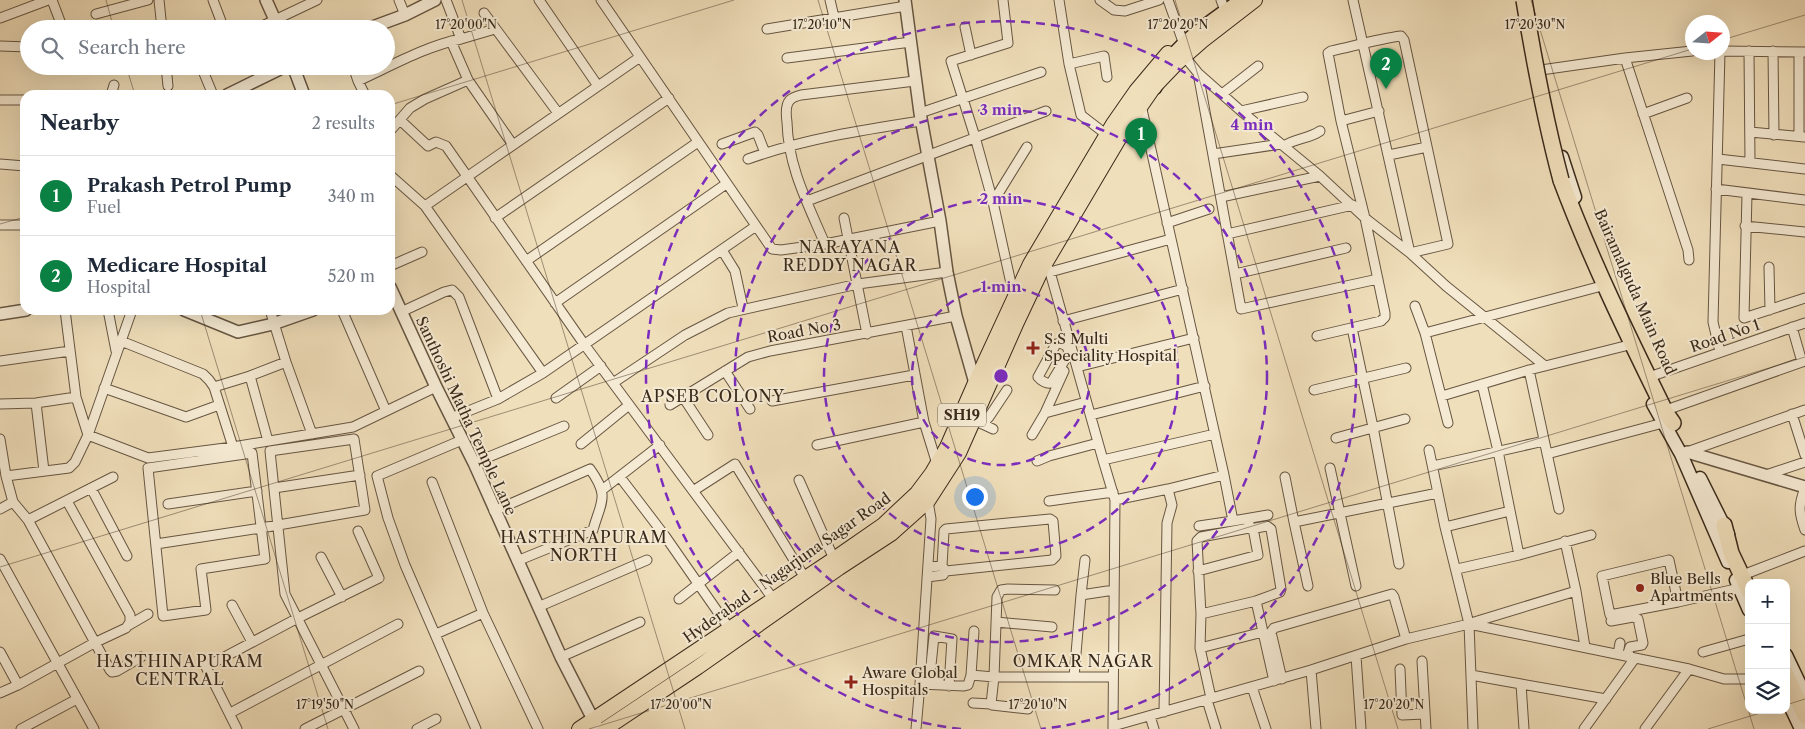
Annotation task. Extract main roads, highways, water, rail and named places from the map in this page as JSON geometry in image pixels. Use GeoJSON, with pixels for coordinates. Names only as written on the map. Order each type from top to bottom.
{"type":"FeatureCollection","features":[{"type":"Feature","properties":{"kind":"highway"},"geometry":{"type":"LineString","coordinates":[[1154,88],[1167,62],[1192,39],[1244,0]]}},
{"type":"Feature","properties":{"kind":"highway"},"geometry":{"type":"LineString","coordinates":[[1524,0],[1540,92],[1561,180],[1599,273],[1666,413],[1668,423]]}},
{"type":"Feature","properties":{"kind":"highway"},"geometry":{"type":"LineString","coordinates":[[1724,525],[1731,553],[1744,590]]}},
{"type":"Feature","properties":{"kind":"highway"},"geometry":{"type":"LineString","coordinates":[[1790,683],[1805,716]]}},
{"type":"Feature","properties":{"kind":"main road","name":"Hyderabad - Nagarjuna Sagar Road"},"geometry":{"type":"LineString","coordinates":[[579,729],[598,726],[698,667],[839,568],[891,534],[928,501],[977,422],[1017,322],[1123,132],[1154,88],[1185,57],[1202,41],[1255,0]]}},
{"type":"Feature","properties":{"kind":"main road"},"geometry":{"type":"LineString","coordinates":[[1524,0],[1539,91],[1541,130],[1556,182],[1598,287],[1625,346],[1668,423],[1744,590]]}},
{"type":"Feature","properties":{"kind":"main road","name":"Bairamalguda Main Road"},"geometry":{"type":"LineString","coordinates":[[1532,0],[1541,70],[1539,91],[1570,182],[1589,232],[1669,408],[1668,423],[1687,452],[1750,578]]}},
{"type":"Feature","properties":{"kind":"main road","name":"Hyderabad - Nagarjuna Sagar Road"},"geometry":{"type":"LineString","coordinates":[[598,726],[729,628],[774,600],[883,524],[917,493],[937,464],[962,417],[975,383],[1030,264],[1107,135],[1136,91],[1182,40],[1226,3]]}},
{"type":"Feature","properties":{"kind":"main road"},"geometry":{"type":"LineString","coordinates":[[1790,663],[1805,695]]}},
{"type":"Feature","properties":{"kind":"main road"},"geometry":{"type":"LineString","coordinates":[[1790,705],[1801,729]]}},
{"type":"Feature","properties":{"kind":"place","name":"Medicare Hospital"},"geometry":{"type":"Point","coordinates":[1386,89]}},
{"type":"Feature","properties":{"kind":"place","name":"Prakash Petrol Pump"},"geometry":{"type":"Point","coordinates":[1141,159]}},
{"type":"Feature","properties":{"kind":"place","name":"S.S Multi Speciality Hospital"},"geometry":{"type":"Point","coordinates":[1033,348]}},
{"type":"Feature","properties":{"kind":"place","name":"Blue Bells Apartments"},"geometry":{"type":"Point","coordinates":[1640,588]}},
{"type":"Feature","properties":{"kind":"place","name":"Aware Global Hospitals"},"geometry":{"type":"Point","coordinates":[851,682]}},
{"type":"Feature","properties":{"kind":"district","name":"NARAYANA REDDY NAGAR"},"geometry":{"type":"Point","coordinates":[850,256]}},
{"type":"Feature","properties":{"kind":"district","name":"APSEB COLONY"},"geometry":{"type":"Point","coordinates":[713,396]}},
{"type":"Feature","properties":{"kind":"district","name":"HASTHINAPURAM NORTH"},"geometry":{"type":"Point","coordinates":[584,546]}},
{"type":"Feature","properties":{"kind":"district","name":"OMKAR NAGAR"},"geometry":{"type":"Point","coordinates":[1083,661]}},
{"type":"Feature","properties":{"kind":"district","name":"HASTHINAPURAM CENTRAL"},"geometry":{"type":"Point","coordinates":[180,670]}}]}
